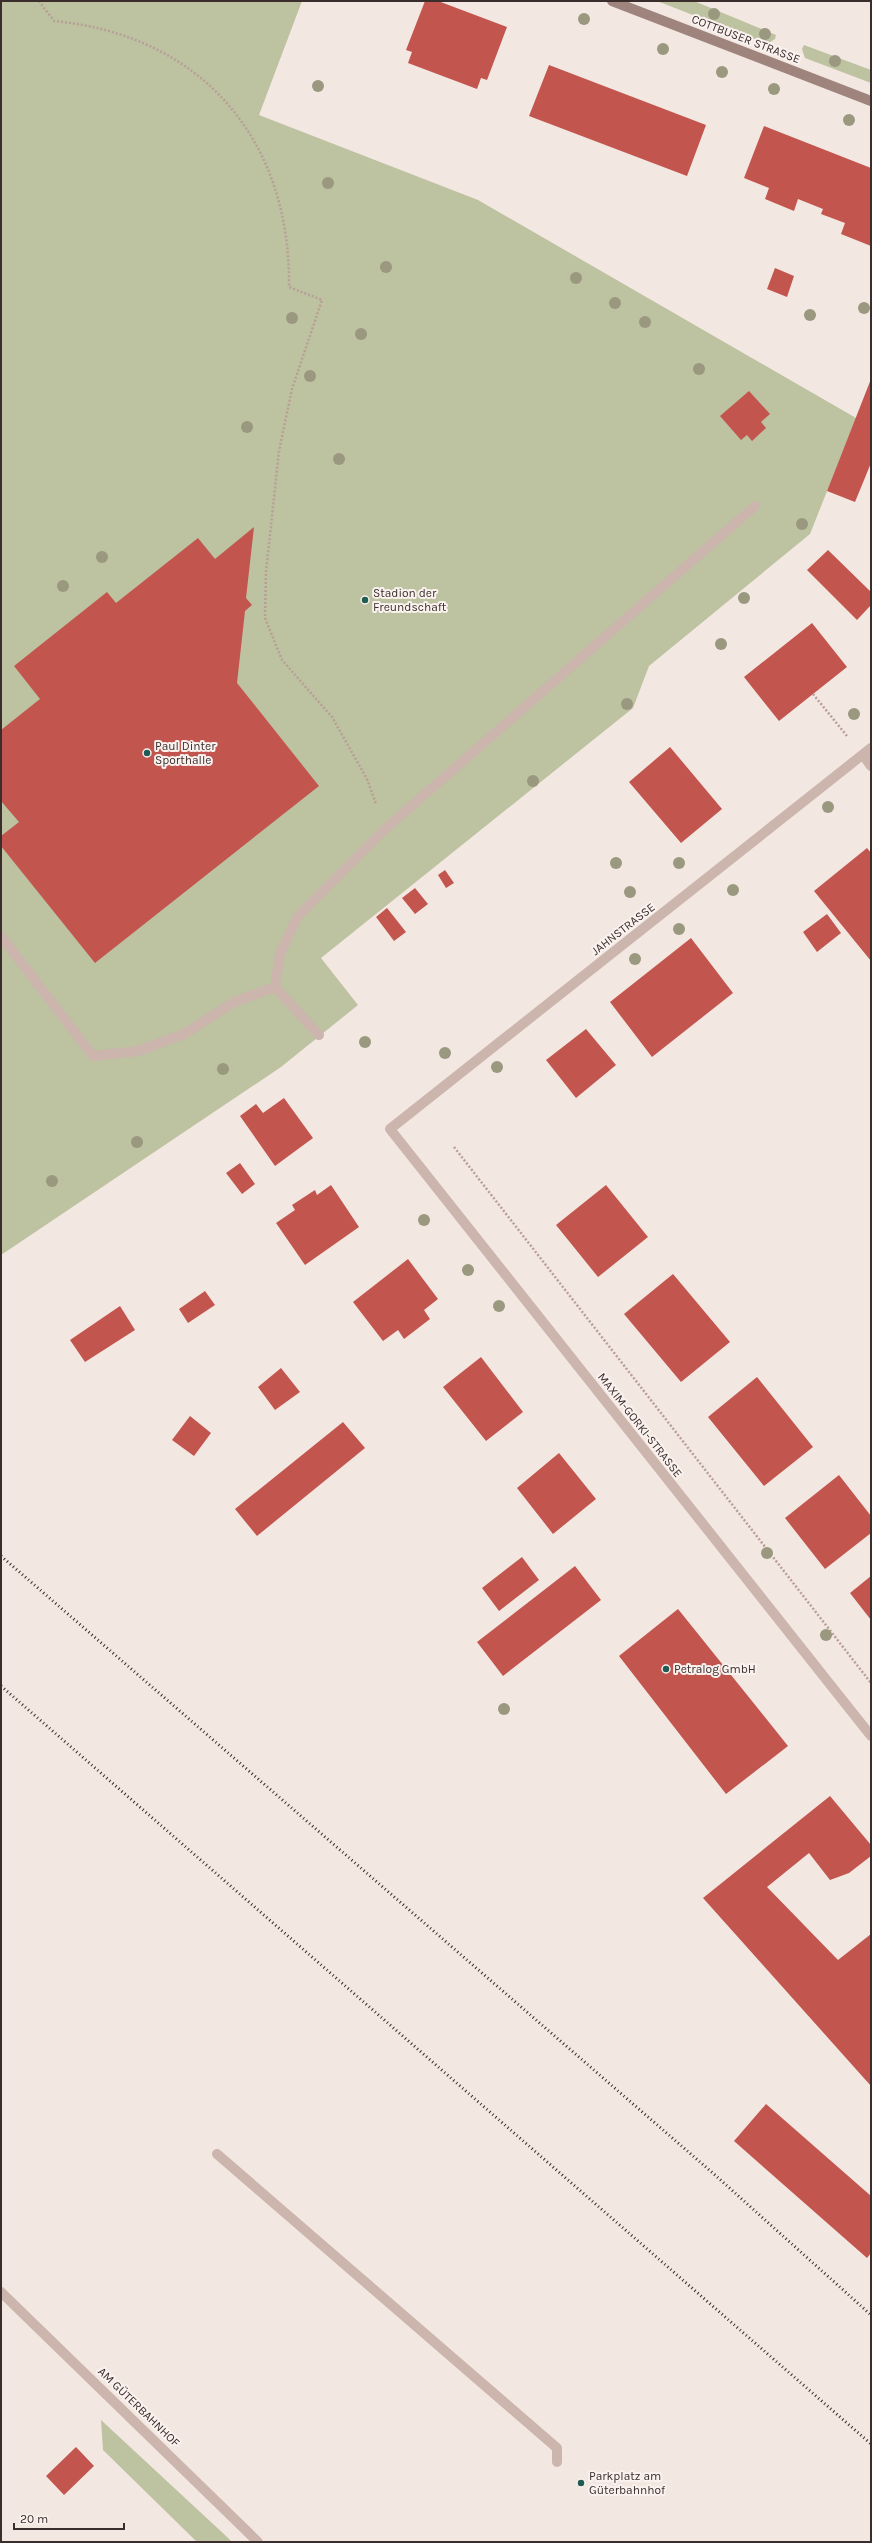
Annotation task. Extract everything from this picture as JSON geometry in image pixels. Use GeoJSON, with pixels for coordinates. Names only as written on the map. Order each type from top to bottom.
{"type":"FeatureCollection","features":[{"type":"Feature","properties":{"kind":"street","name":"COTTBUSER STRASSE"},"geometry":{"type":"LineString","coordinates":[[612,1],[871,100]]}},
{"type":"Feature","properties":{"kind":"street"},"geometry":{"type":"LineString","coordinates":[[275,987],[280,954],[298,916],[385,829],[755,506]]}},
{"type":"Feature","properties":{"kind":"street","name":"JAHNSTRASSE"},"geometry":{"type":"LineString","coordinates":[[390,1129],[871,748]]}},
{"type":"Feature","properties":{"kind":"street"},"geometry":{"type":"LineString","coordinates":[[863,755],[871,766]]}},
{"type":"Feature","properties":{"kind":"street"},"geometry":{"type":"LineString","coordinates":[[1,936],[93,1056],[138,1050],[184,1034],[234,1002],[275,987]]}},
{"type":"Feature","properties":{"kind":"street"},"geometry":{"type":"LineString","coordinates":[[275,987],[319,1035]]}},
{"type":"Feature","properties":{"kind":"street","name":"MAXIM-GORKI-STRASSE"},"geometry":{"type":"LineString","coordinates":[[390,1129],[871,1736]]}},
{"type":"Feature","properties":{"kind":"street"},"geometry":{"type":"LineString","coordinates":[[217,2154],[557,2448],[557,2462]]}},
{"type":"Feature","properties":{"kind":"street","name":"AM GÜTERBAHNHOF"},"geometry":{"type":"LineString","coordinates":[[1,2292],[238,2520],[258,2542]]}},
{"type":"Feature","properties":{"kind":"path"},"geometry":{"type":"LineString","coordinates":[[39,1],[54,20],[78,23],[118,32],[156,48],[191,71],[236,114],[267,166],[279,198],[286,225],[289,246],[289,287],[322,300],[296,375],[279,451],[266,572],[265,618],[282,660],[332,716],[367,779],[385,829]]}},
{"type":"Feature","properties":{"kind":"path"},"geometry":{"type":"LineString","coordinates":[[813,694],[863,755]]}},
{"type":"Feature","properties":{"kind":"path"},"geometry":{"type":"LineString","coordinates":[[454,1146],[871,1683]]}},
{"type":"Feature","properties":{"kind":"green space","name":"Stadion der Freundschaft"},"geometry":{"type":"Polygon","coordinates":[[[1,1],[302,1],[259,115],[478,200],[856,418],[810,534],[649,666],[633,708],[321,958],[358,1005],[281,1067],[1,1255],[1,1]]]}},
{"type":"Feature","properties":{"kind":"green space"},"geometry":{"type":"Polygon","coordinates":[[[657,1],[694,1],[776,35],[775,39],[767,44],[657,1]]]}},
{"type":"Feature","properties":{"kind":"green space"},"geometry":{"type":"Polygon","coordinates":[[[804,45],[871,70],[871,83],[805,58],[802,49],[804,45]]]}},
{"type":"Feature","properties":{"kind":"green space"},"geometry":{"type":"Polygon","coordinates":[[[101,2420],[232,2542],[197,2542],[103,2450],[101,2420]]]}},
{"type":"Feature","properties":{"kind":"building"},"geometry":{"type":"Polygon","coordinates":[[[425,1],[438,1],[507,27],[487,80],[481,78],[477,89],[408,63],[412,52],[406,50],[425,1]]]}},
{"type":"Feature","properties":{"kind":"building"},"geometry":{"type":"Polygon","coordinates":[[[549,65],[706,125],[687,176],[529,116],[549,65]]]}},
{"type":"Feature","properties":{"kind":"building"},"geometry":{"type":"Polygon","coordinates":[[[764,126],[871,168],[871,246],[841,234],[845,223],[821,214],[823,209],[798,199],[794,211],[765,199],[769,188],[744,178],[764,126]]]}},
{"type":"Feature","properties":{"kind":"building"},"geometry":{"type":"Polygon","coordinates":[[[775,268],[794,276],[787,297],[767,289],[775,268]]]}},
{"type":"Feature","properties":{"kind":"building"},"geometry":{"type":"Polygon","coordinates":[[[871,379],[871,463],[855,502],[827,491],[871,379]]]}},
{"type":"Feature","properties":{"kind":"building"},"geometry":{"type":"Polygon","coordinates":[[[749,391],[770,414],[761,422],[766,428],[752,441],[747,435],[741,440],[720,416],[749,391]]]}},
{"type":"Feature","properties":{"kind":"building","name":"Paul Dinter Sporthalle"},"geometry":{"type":"Polygon","coordinates":[[[254,527],[246,598],[252,605],[245,611],[237,683],[319,786],[95,963],[1,846],[1,836],[19,822],[1,801],[1,730],[40,699],[14,666],[107,592],[116,603],[198,538],[215,559],[254,527]]]}},
{"type":"Feature","properties":{"kind":"building"},"geometry":{"type":"Polygon","coordinates":[[[828,550],[871,592],[871,605],[857,620],[807,570],[828,550]]]}},
{"type":"Feature","properties":{"kind":"building"},"geometry":{"type":"Polygon","coordinates":[[[812,623],[847,667],[779,721],[744,677],[812,623]]]}},
{"type":"Feature","properties":{"kind":"building"},"geometry":{"type":"Polygon","coordinates":[[[670,747],[722,809],[681,843],[629,782],[670,747]]]}},
{"type":"Feature","properties":{"kind":"building"},"geometry":{"type":"Polygon","coordinates":[[[867,848],[871,853],[871,961],[814,891],[867,848]]]}},
{"type":"Feature","properties":{"kind":"building"},"geometry":{"type":"Polygon","coordinates":[[[445,870],[454,883],[446,888],[438,875],[445,870]]]}},
{"type":"Feature","properties":{"kind":"building"},"geometry":{"type":"Polygon","coordinates":[[[415,888],[428,904],[415,914],[402,898],[415,888]]]}},
{"type":"Feature","properties":{"kind":"building"},"geometry":{"type":"Polygon","coordinates":[[[387,908],[406,932],[394,941],[376,917],[387,908]]]}},
{"type":"Feature","properties":{"kind":"building"},"geometry":{"type":"Polygon","coordinates":[[[827,914],[841,933],[817,952],[803,932],[827,914]]]}},
{"type":"Feature","properties":{"kind":"building"},"geometry":{"type":"Polygon","coordinates":[[[691,938],[733,993],[652,1057],[610,1002],[691,938]]]}},
{"type":"Feature","properties":{"kind":"building"},"geometry":{"type":"Polygon","coordinates":[[[586,1029],[616,1065],[576,1098],[546,1060],[586,1029]]]}},
{"type":"Feature","properties":{"kind":"building"},"geometry":{"type":"Polygon","coordinates":[[[284,1098],[313,1138],[275,1166],[240,1116],[256,1104],[263,1113],[284,1098]]]}},
{"type":"Feature","properties":{"kind":"building"},"geometry":{"type":"Polygon","coordinates":[[[240,1163],[255,1184],[242,1194],[226,1173],[240,1163]]]}},
{"type":"Feature","properties":{"kind":"building"},"geometry":{"type":"Polygon","coordinates":[[[331,1185],[359,1227],[305,1265],[276,1223],[295,1210],[292,1205],[315,1190],[317,1195],[331,1185]]]}},
{"type":"Feature","properties":{"kind":"building"},"geometry":{"type":"Polygon","coordinates":[[[606,1185],[648,1237],[598,1277],[556,1225],[606,1185]]]}},
{"type":"Feature","properties":{"kind":"building"},"geometry":{"type":"Polygon","coordinates":[[[408,1259],[438,1299],[424,1310],[430,1319],[404,1339],[398,1330],[383,1341],[353,1302],[408,1259]]]}},
{"type":"Feature","properties":{"kind":"building"},"geometry":{"type":"Polygon","coordinates":[[[673,1274],[730,1342],[681,1382],[624,1314],[673,1274]]]}},
{"type":"Feature","properties":{"kind":"building"},"geometry":{"type":"Polygon","coordinates":[[[205,1291],[215,1305],[188,1323],[179,1309],[205,1291]]]}},
{"type":"Feature","properties":{"kind":"building"},"geometry":{"type":"Polygon","coordinates":[[[120,1306],[135,1330],[85,1362],[70,1340],[120,1306]]]}},
{"type":"Feature","properties":{"kind":"building"},"geometry":{"type":"Polygon","coordinates":[[[481,1357],[523,1412],[486,1441],[443,1387],[481,1357]]]}},
{"type":"Feature","properties":{"kind":"building"},"geometry":{"type":"Polygon","coordinates":[[[281,1368],[300,1392],[275,1410],[258,1387],[281,1368]]]}},
{"type":"Feature","properties":{"kind":"building"},"geometry":{"type":"Polygon","coordinates":[[[757,1377],[813,1447],[764,1486],[708,1417],[757,1377]]]}},
{"type":"Feature","properties":{"kind":"building"},"geometry":{"type":"Polygon","coordinates":[[[190,1416],[211,1433],[194,1456],[172,1440],[190,1416]]]}},
{"type":"Feature","properties":{"kind":"building"},"geometry":{"type":"Polygon","coordinates":[[[343,1422],[365,1448],[257,1536],[235,1509],[343,1422]]]}},
{"type":"Feature","properties":{"kind":"building"},"geometry":{"type":"Polygon","coordinates":[[[559,1453],[596,1499],[553,1534],[517,1488],[559,1453]]]}},
{"type":"Feature","properties":{"kind":"building"},"geometry":{"type":"Polygon","coordinates":[[[839,1475],[871,1516],[871,1533],[825,1569],[785,1518],[839,1475]]]}},
{"type":"Feature","properties":{"kind":"building"},"geometry":{"type":"Polygon","coordinates":[[[522,1557],[539,1580],[499,1611],[482,1588],[522,1557]]]}},
{"type":"Feature","properties":{"kind":"building"},"geometry":{"type":"Polygon","coordinates":[[[575,1566],[601,1600],[503,1676],[477,1642],[575,1566]]]}},
{"type":"Feature","properties":{"kind":"building"},"geometry":{"type":"Polygon","coordinates":[[[871,1576],[871,1620],[850,1593],[871,1576]]]}},
{"type":"Feature","properties":{"kind":"building"},"geometry":{"type":"Polygon","coordinates":[[[678,1609],[788,1746],[726,1794],[619,1656],[678,1609]]]}},
{"type":"Feature","properties":{"kind":"building"},"geometry":{"type":"Polygon","coordinates":[[[830,1796],[871,1845],[871,1856],[849,1873],[830,1880],[809,1853],[767,1887],[838,1960],[871,1934],[871,2086],[703,1898],[830,1796]]]}},
{"type":"Feature","properties":{"kind":"building"},"geometry":{"type":"Polygon","coordinates":[[[766,2104],[871,2196],[871,2253],[867,2258],[734,2141],[766,2104]]]}},
{"type":"Feature","properties":{"kind":"building"},"geometry":{"type":"Polygon","coordinates":[[[76,2447],[94,2466],[64,2495],[46,2476],[76,2447]]]}},
{"type":"Feature","properties":{"kind":"railway"},"geometry":{"type":"LineString","coordinates":[[1,1556],[715,2175],[871,2315]]}},
{"type":"Feature","properties":{"kind":"railway"},"geometry":{"type":"LineString","coordinates":[[1,1686],[871,2444]]}},
{"type":"Feature","properties":{"kind":"place","name":"Stadion der Freundschaft"},"geometry":{"type":"Point","coordinates":[365,600]}},
{"type":"Feature","properties":{"kind":"place","name":"Paul Dinter Sporthalle"},"geometry":{"type":"Point","coordinates":[147,753]}},
{"type":"Feature","properties":{"kind":"place","name":"Petralog GmbH"},"geometry":{"type":"Point","coordinates":[666,1669]}},
{"type":"Feature","properties":{"kind":"place","name":"Parkplatz am Güterbahnhof"},"geometry":{"type":"Point","coordinates":[581,2483]}}]}
